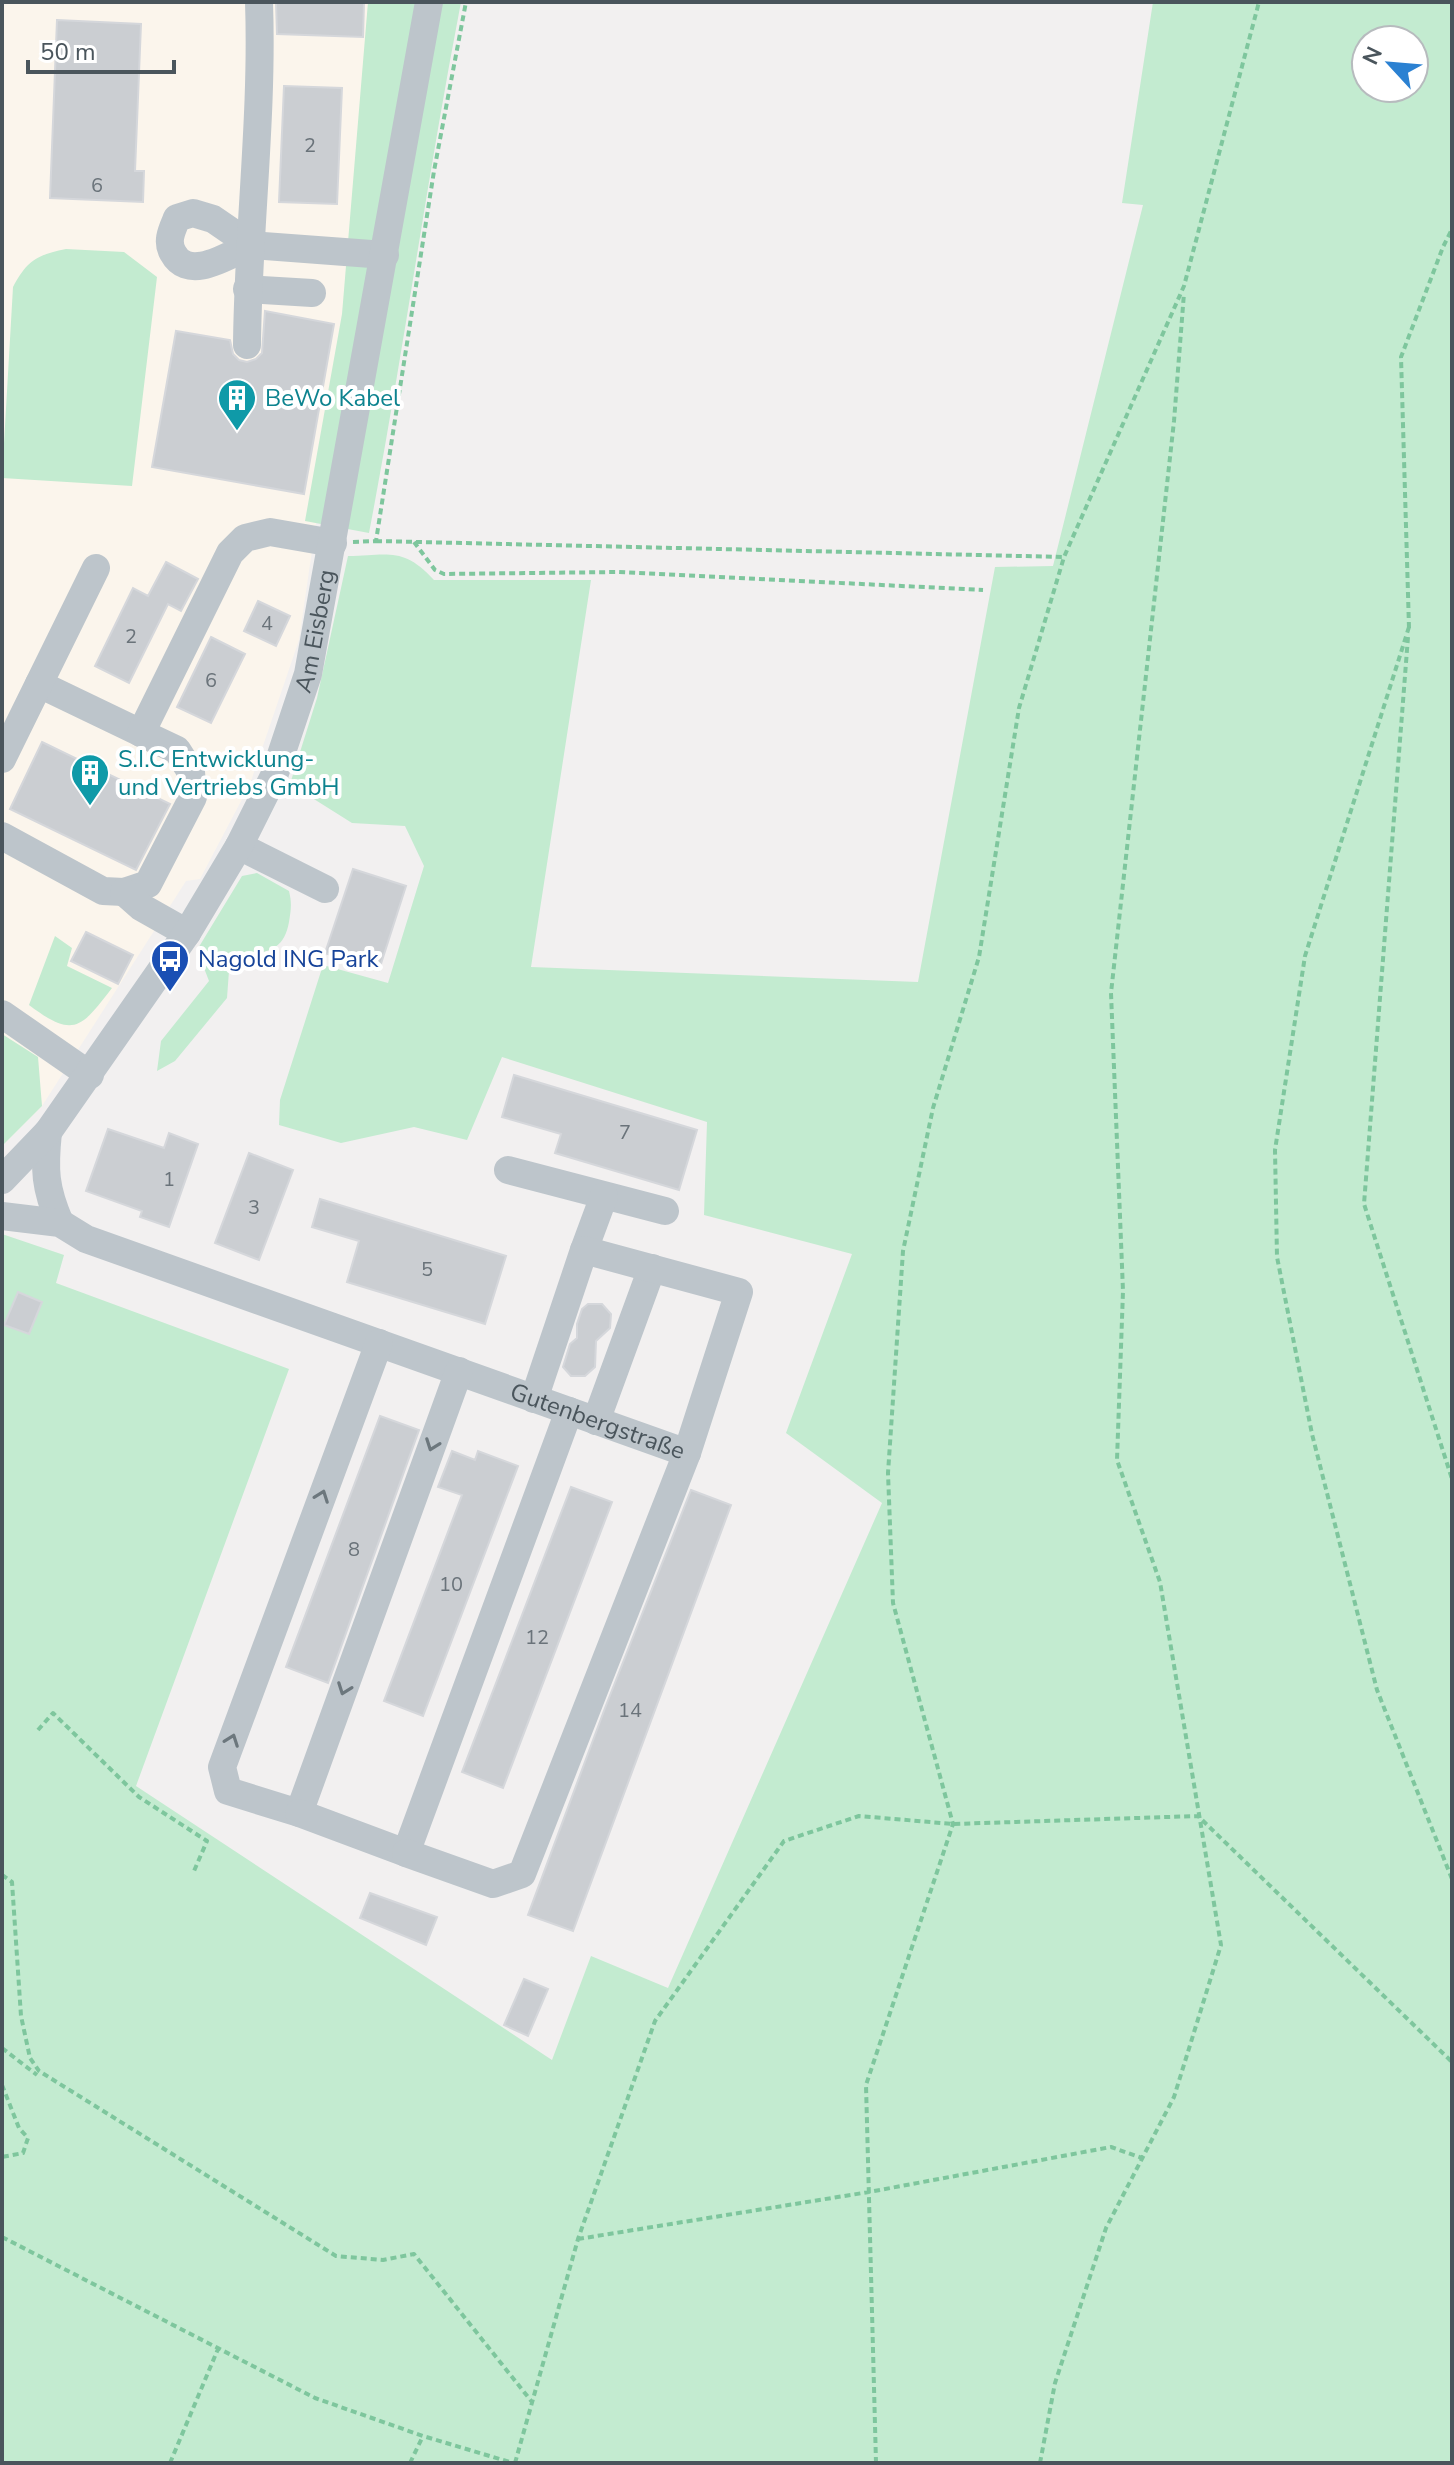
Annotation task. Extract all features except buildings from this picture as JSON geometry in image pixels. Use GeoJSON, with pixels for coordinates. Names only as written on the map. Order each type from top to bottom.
{"type":"FeatureCollection","features":[{"type":"Feature","properties":{"kind":"street"},"geometry":{"type":"LineString","coordinates":[[247,345],[251,206],[261,64],[259,2]]}},
{"type":"Feature","properties":{"kind":"street","name":"Am Eisberg"},"geometry":{"type":"LineString","coordinates":[[2,1180],[48,1132],[187,933],[239,846],[274,776],[308,674],[429,2]]}},
{"type":"Feature","properties":{"kind":"street"},"geometry":{"type":"LineString","coordinates":[[251,245],[385,255]]}},
{"type":"Feature","properties":{"kind":"street"},"geometry":{"type":"LineString","coordinates":[[247,289],[312,293]]}},
{"type":"Feature","properties":{"kind":"street"},"geometry":{"type":"LineString","coordinates":[[141,733],[230,553],[245,538],[270,532],[333,543]]}},
{"type":"Feature","properties":{"kind":"street"},"geometry":{"type":"LineString","coordinates":[[2,759],[96,568]]}},
{"type":"Feature","properties":{"kind":"street"},"geometry":{"type":"LineString","coordinates":[[2,836],[103,891],[124,892],[148,884],[193,797],[191,772],[177,750],[39,684]]}},
{"type":"Feature","properties":{"kind":"street"},"geometry":{"type":"LineString","coordinates":[[239,846],[325,889]]}},
{"type":"Feature","properties":{"kind":"street"},"geometry":{"type":"LineString","coordinates":[[124,892],[141,907],[187,933]]}},
{"type":"Feature","properties":{"kind":"street"},"geometry":{"type":"LineString","coordinates":[[2,1014],[90,1075]]}},
{"type":"Feature","properties":{"kind":"street"},"geometry":{"type":"LineString","coordinates":[[48,1132],[44,1169],[48,1195],[60,1223]]}},
{"type":"Feature","properties":{"kind":"street"},"geometry":{"type":"LineString","coordinates":[[508,1170],[665,1211]]}},
{"type":"Feature","properties":{"kind":"street"},"geometry":{"type":"LineString","coordinates":[[534,1399],[604,1196]]}},
{"type":"Feature","properties":{"kind":"street","name":"Gutenbergstraße"},"geometry":{"type":"LineString","coordinates":[[2,1216],[60,1223],[86,1239],[459,1371],[687,1453],[522,1874],[493,1884],[299,1813],[228,1791],[222,1767],[379,1343]]}},
{"type":"Feature","properties":{"kind":"street"},"geometry":{"type":"LineString","coordinates":[[584,1250],[739,1292],[687,1453]]}},
{"type":"Feature","properties":{"kind":"street"},"geometry":{"type":"LineString","coordinates":[[596,1421],[652,1268]]}},
{"type":"Feature","properties":{"kind":"street"},"geometry":{"type":"LineString","coordinates":[[299,1813],[459,1371]]}},
{"type":"Feature","properties":{"kind":"street"},"geometry":{"type":"LineString","coordinates":[[406,1853],[569,1411]]}},
{"type":"Feature","properties":{"kind":"path"},"geometry":{"type":"LineString","coordinates":[[376,541],[434,171],[466,2]]}},
{"type":"Feature","properties":{"kind":"path"},"geometry":{"type":"LineString","coordinates":[[876,2463],[866,2085],[953,1824],[893,1603],[888,1473],[903,1251],[933,1108],[979,957],[1019,708],[1064,557],[1184,286],[1259,2]]}},
{"type":"Feature","properties":{"kind":"path"},"geometry":{"type":"LineString","coordinates":[[1452,229],[1401,357],[1409,627],[1364,1204],[1452,1479]]}},
{"type":"Feature","properties":{"kind":"path"},"geometry":{"type":"LineString","coordinates":[[1040,2463],[1055,2383],[1106,2228],[1174,2097],[1221,1945],[1160,1582],[1117,1460],[1123,1291],[1111,993],[1174,421],[1184,286]]}},
{"type":"Feature","properties":{"kind":"path"},"geometry":{"type":"LineString","coordinates":[[333,543],[376,541],[1064,557]]}},
{"type":"Feature","properties":{"kind":"path"},"geometry":{"type":"LineString","coordinates":[[414,542],[435,570],[444,574],[619,572],[983,590]]}},
{"type":"Feature","properties":{"kind":"path"},"geometry":{"type":"LineString","coordinates":[[1409,627],[1305,956],[1275,1150],[1277,1257],[1312,1434],[1377,1690],[1452,1879]]}},
{"type":"Feature","properties":{"kind":"path"},"geometry":{"type":"LineString","coordinates":[[38,1730],[53,1713],[139,1797],[207,1841],[194,1871]]}},
{"type":"Feature","properties":{"kind":"path"},"geometry":{"type":"LineString","coordinates":[[2,2237],[315,2398],[423,2436],[514,2463],[578,2239],[655,2021],[784,1841],[859,1816],[953,1824],[1198,1816],[1452,2062]]}},
{"type":"Feature","properties":{"kind":"path"},"geometry":{"type":"LineString","coordinates":[[2,1875],[12,1882],[23,2028],[30,2058],[39,2071],[336,2256],[383,2260],[414,2254],[532,2402]]}},
{"type":"Feature","properties":{"kind":"path"},"geometry":{"type":"LineString","coordinates":[[2,2048],[37,2075]]}},
{"type":"Feature","properties":{"kind":"path"},"geometry":{"type":"LineString","coordinates":[[2,2085],[19,2128],[28,2138],[23,2153],[2,2157]]}},
{"type":"Feature","properties":{"kind":"path"},"geometry":{"type":"LineString","coordinates":[[578,2239],[869,2192],[1111,2147],[1142,2158]]}},
{"type":"Feature","properties":{"kind":"path"},"geometry":{"type":"LineString","coordinates":[[170,2463],[218,2349]]}},
{"type":"Feature","properties":{"kind":"path"},"geometry":{"type":"LineString","coordinates":[[410,2463],[423,2436]]}},
{"type":"Feature","properties":{"kind":"shaded area"},"geometry":{"type":"Polygon","coordinates":[[[2,2],[392,2],[299,640],[250,784],[200,879],[186,881],[42,1106],[2,1146],[2,2]]]}},
{"type":"Feature","properties":{"kind":"green space"},"geometry":{"type":"Polygon","coordinates":[[[368,2],[461,2],[369,533],[305,521],[342,314],[368,2]]]}},
{"type":"Feature","properties":{"kind":"green space"},"geometry":{"type":"Polygon","coordinates":[[[1153,2],[1452,2],[1452,2463],[2,2463],[2,1234],[64,1255],[56,1283],[289,1369],[136,1786],[552,2060],[591,1956],[668,1988],[882,1503],[786,1433],[852,1254],[704,1215],[707,1122],[502,1057],[467,1140],[414,1127],[341,1143],[279,1125],[280,1100],[323,965],[388,983],[424,866],[405,826],[352,823],[290,784],[317,698],[348,556],[395,555],[414,562],[434,580],[591,580],[531,967],[918,982],[995,567],[1053,566],[1143,205],[1122,203],[1153,2]]]}},
{"type":"Feature","properties":{"kind":"green space"},"geometry":{"type":"Polygon","coordinates":[[[66,249],[124,252],[157,277],[132,486],[2,478],[13,287],[34,260],[66,249]]]}},
{"type":"Feature","properties":{"kind":"green space"},"geometry":{"type":"Polygon","coordinates":[[[257,873],[289,891],[291,910],[286,933],[281,942],[268,951],[230,957],[227,998],[175,1061],[157,1071],[161,1041],[209,981],[197,950],[242,876],[257,873]]]}},
{"type":"Feature","properties":{"kind":"green space"},"geometry":{"type":"Polygon","coordinates":[[[55,936],[72,948],[67,966],[112,988],[84,1020],[76,1024],[57,1022],[29,1005],[55,936]]]}},
{"type":"Feature","properties":{"kind":"green space"},"geometry":{"type":"Polygon","coordinates":[[[2,1034],[38,1057],[42,1106],[2,1146],[2,1034]]]}},
{"type":"Feature","properties":{"kind":"place","name":"BeWo Kabel"},"geometry":{"type":"Point","coordinates":[237,432]}},
{"type":"Feature","properties":{"kind":"place","name":"S.I.C Entwicklung- und Vertriebs GmbH"},"geometry":{"type":"Point","coordinates":[90,807]}},
{"type":"Feature","properties":{"kind":"place","name":"Nagold ING Park"},"geometry":{"type":"Point","coordinates":[170,993]}}]}
